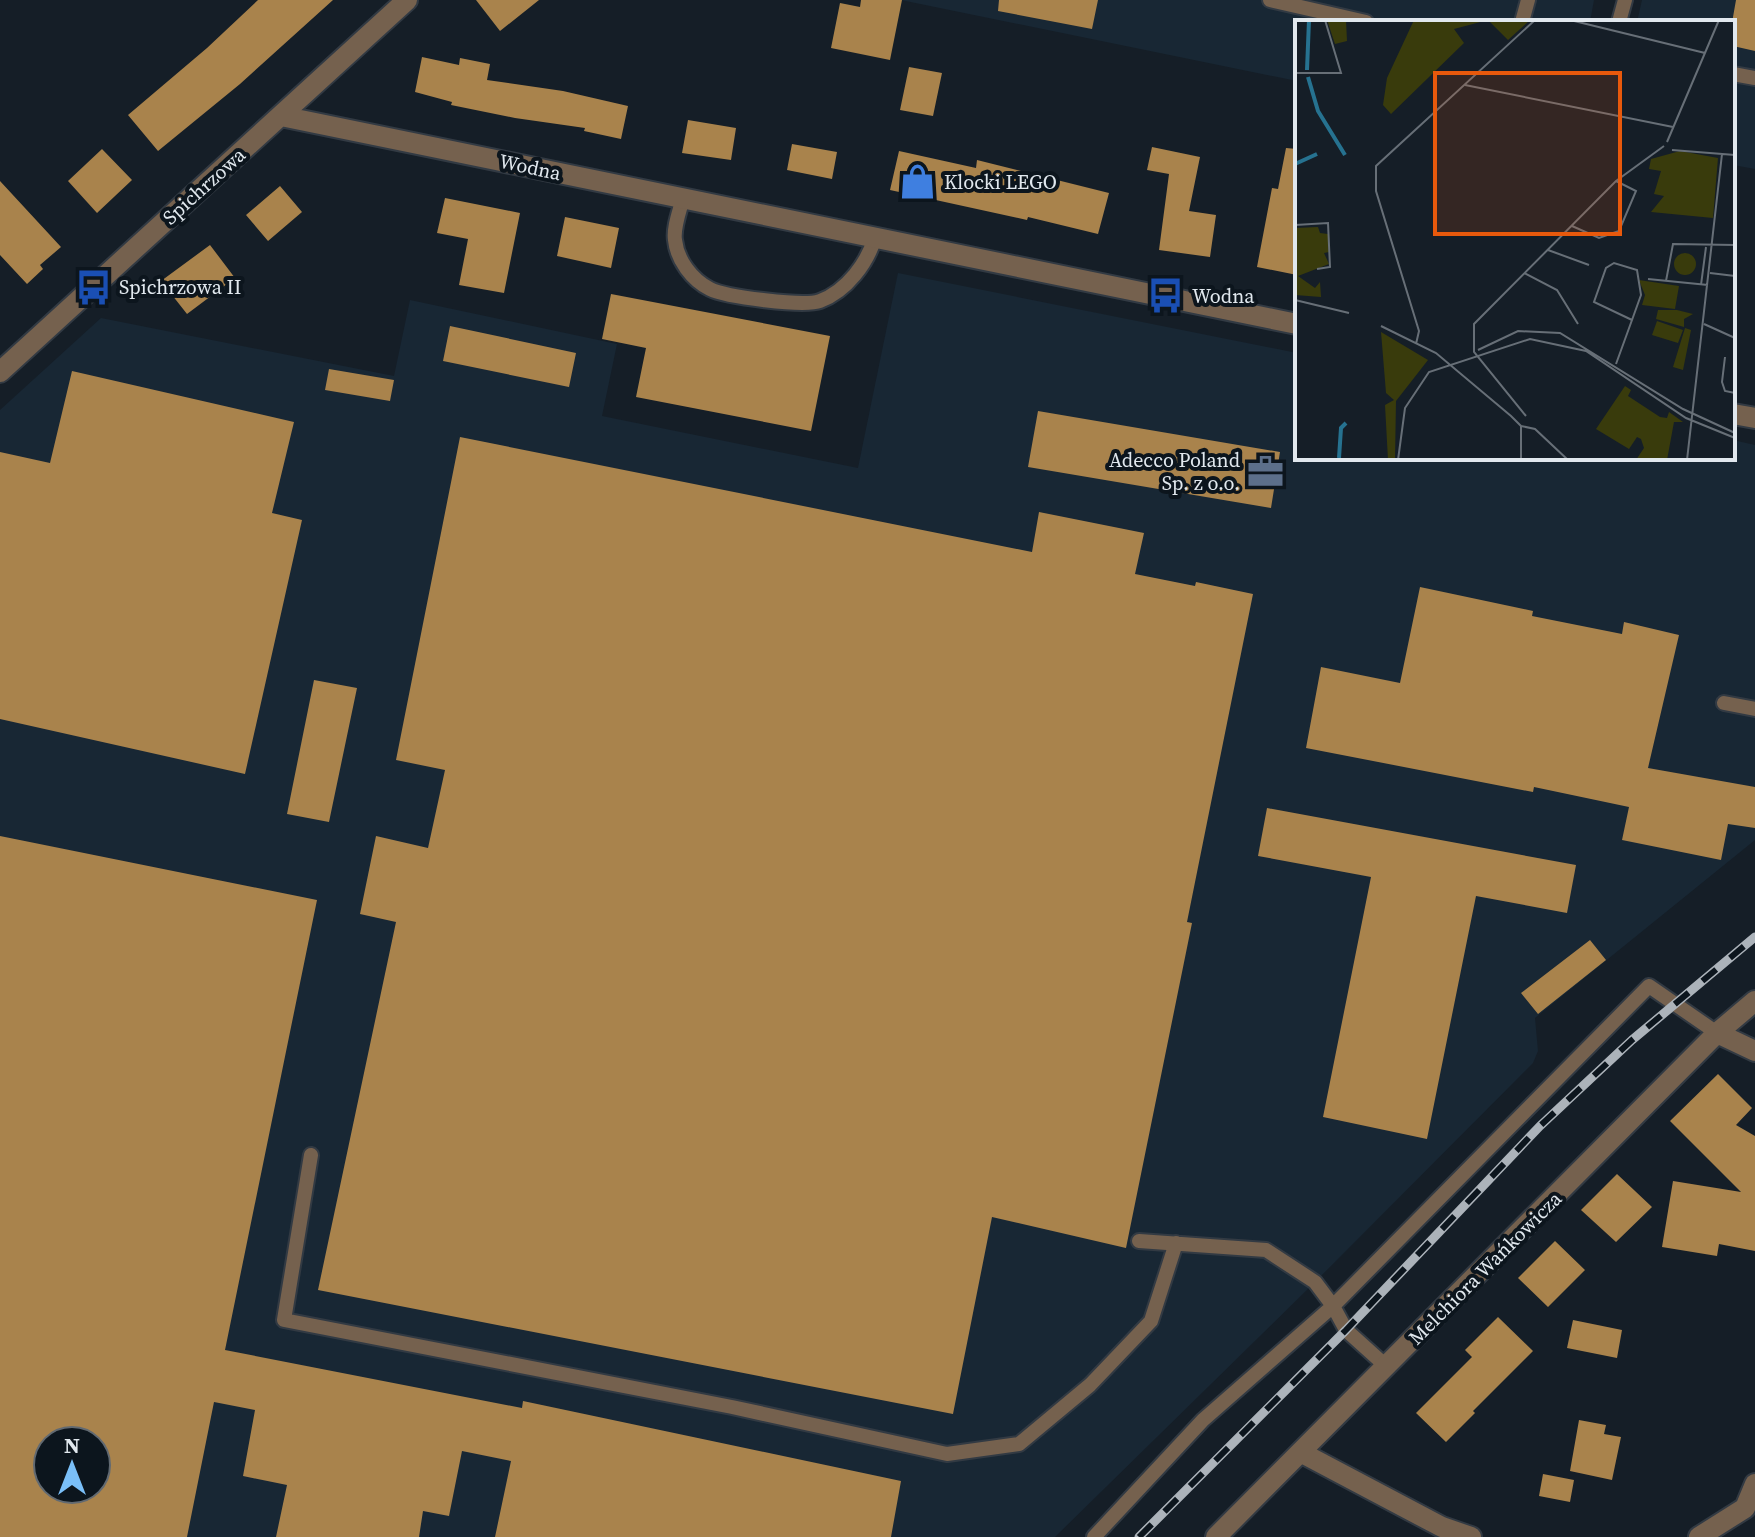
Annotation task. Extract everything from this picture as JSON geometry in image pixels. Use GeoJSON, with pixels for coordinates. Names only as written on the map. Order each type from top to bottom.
{"type":"FeatureCollection","features":[{"type":"Feature","properties":{"kind":"street","name":"Spichrzowa"},"geometry":{"type":"LineString","coordinates":[[0,372],[407,0]]}},
{"type":"Feature","properties":{"kind":"street","name":"Wodna"},"geometry":{"type":"LineString","coordinates":[[281,116],[1295,324]]}},
{"type":"Feature","properties":{"kind":"street"},"geometry":{"type":"LineString","coordinates":[[1735,414],[1755,418]]}},
{"type":"Feature","properties":{"kind":"street","name":"Melchiora Wańkowicza"},"geometry":{"type":"LineString","coordinates":[[1216,1537],[1717,1033],[1755,1001]]}},
{"type":"Feature","properties":{"kind":"street"},"geometry":{"type":"LineString","coordinates":[[1717,1033],[1755,1051]]}},
{"type":"Feature","properties":{"kind":"street"},"geometry":{"type":"LineString","coordinates":[[1302,1453],[1442,1527],[1471,1537]]}},
{"type":"Feature","properties":{"kind":"street"},"geometry":{"type":"LineString","coordinates":[[1706,1536],[1745,1508],[1755,1484]]}},
{"type":"Feature","properties":{"kind":"lane"},"geometry":{"type":"LineString","coordinates":[[1270,0],[1357,20]]}},
{"type":"Feature","properties":{"kind":"lane"},"geometry":{"type":"LineString","coordinates":[[1523,20],[1528,0]]}},
{"type":"Feature","properties":{"kind":"lane"},"geometry":{"type":"LineString","coordinates":[[1620,20],[1625,0]]}},
{"type":"Feature","properties":{"kind":"lane"},"geometry":{"type":"LineString","coordinates":[[1735,74],[1755,78]]}},
{"type":"Feature","properties":{"kind":"lane"},"geometry":{"type":"LineString","coordinates":[[683,198],[674,239],[684,266],[710,289],[762,300],[820,301],[849,281],[869,257],[875,237]]}},
{"type":"Feature","properties":{"kind":"lane"},"geometry":{"type":"LineString","coordinates":[[1724,703],[1755,709]]}},
{"type":"Feature","properties":{"kind":"lane"},"geometry":{"type":"LineString","coordinates":[[1094,1537],[1203,1420],[1333,1306],[1649,986],[1717,1033]]}},
{"type":"Feature","properties":{"kind":"lane"},"geometry":{"type":"LineString","coordinates":[[311,1155],[284,1320],[732,1407],[947,1454],[1019,1444],[1090,1385],[1151,1321],[1176,1243]]}},
{"type":"Feature","properties":{"kind":"lane"},"geometry":{"type":"LineString","coordinates":[[1139,1241],[1266,1250],[1315,1282],[1346,1330],[1387,1367]]}},
{"type":"Feature","properties":{"kind":"shaded area"},"geometry":{"type":"Polygon","coordinates":[[[901,0],[1594,0],[1590,20],[1295,20],[1295,81],[901,0]]]}},
{"type":"Feature","properties":{"kind":"shaded area"},"geometry":{"type":"Polygon","coordinates":[[[1642,0],[1755,0],[1755,169],[1735,165],[1735,20],[1637,20],[1642,0]]]}},
{"type":"Feature","properties":{"kind":"shaded area"},"geometry":{"type":"Polygon","coordinates":[[[898,273],[1295,353],[1295,460],[1735,460],[1735,440],[1755,445],[1755,840],[1535,1018],[1538,1051],[1533,1063],[1055,1537],[0,1537],[0,410],[101,318],[394,376],[410,300],[617,344],[602,416],[858,468],[898,273]]]}},
{"type":"Feature","properties":{"kind":"building"},"geometry":{"type":"Polygon","coordinates":[[[258,0],[333,0],[240,84],[158,151],[128,115],[258,0]]]}},
{"type":"Feature","properties":{"kind":"building"},"geometry":{"type":"Polygon","coordinates":[[[476,0],[539,0],[500,31],[476,0]]]}},
{"type":"Feature","properties":{"kind":"building"},"geometry":{"type":"Polygon","coordinates":[[[861,0],[902,0],[890,60],[831,48],[840,3],[860,7],[861,0]]]}},
{"type":"Feature","properties":{"kind":"building"},"geometry":{"type":"Polygon","coordinates":[[[999,0],[1098,0],[1092,29],[998,11],[999,0]]]}},
{"type":"Feature","properties":{"kind":"building"},"geometry":{"type":"Polygon","coordinates":[[[1736,0],[1755,0],[1755,51],[1735,46],[1733,17],[1736,0]]]}},
{"type":"Feature","properties":{"kind":"building"},"geometry":{"type":"Polygon","coordinates":[[[422,57],[459,65],[460,58],[490,64],[487,80],[563,91],[628,106],[621,139],[584,131],[585,128],[451,105],[452,102],[415,92],[422,57]]]}},
{"type":"Feature","properties":{"kind":"building"},"geometry":{"type":"Polygon","coordinates":[[[909,67],[942,73],[933,116],[900,110],[909,67]]]}},
{"type":"Feature","properties":{"kind":"building"},"geometry":{"type":"Polygon","coordinates":[[[688,120],[736,128],[731,160],[682,153],[688,120]]]}},
{"type":"Feature","properties":{"kind":"building"},"geometry":{"type":"Polygon","coordinates":[[[792,144],[837,152],[832,179],[787,170],[792,144]]]}},
{"type":"Feature","properties":{"kind":"building"},"geometry":{"type":"Polygon","coordinates":[[[1152,147],[1200,157],[1189,211],[1216,215],[1210,257],[1159,250],[1169,174],[1147,170],[1152,147]]]}},
{"type":"Feature","properties":{"kind":"building"},"geometry":{"type":"Polygon","coordinates":[[[1286,148],[1295,149],[1295,275],[1257,267],[1272,188],[1278,189],[1286,148]]]}},
{"type":"Feature","properties":{"kind":"building"},"geometry":{"type":"Polygon","coordinates":[[[102,149],[132,180],[97,213],[68,181],[102,149]]]}},
{"type":"Feature","properties":{"kind":"building"},"geometry":{"type":"Polygon","coordinates":[[[899,151],[976,168],[977,160],[1109,193],[1098,234],[890,190],[899,151]]]}},
{"type":"Feature","properties":{"kind":"building"},"geometry":{"type":"Polygon","coordinates":[[[0,181],[61,247],[40,265],[43,269],[27,284],[0,255],[0,181]]]}},
{"type":"Feature","properties":{"kind":"building"},"geometry":{"type":"Polygon","coordinates":[[[280,186],[302,212],[268,241],[246,215],[280,186]]]}},
{"type":"Feature","properties":{"kind":"building"},"geometry":{"type":"Polygon","coordinates":[[[445,198],[520,213],[504,293],[459,285],[468,239],[437,233],[445,198]]]}},
{"type":"Feature","properties":{"kind":"building"},"geometry":{"type":"Polygon","coordinates":[[[565,217],[619,228],[611,268],[557,256],[565,217]]]}},
{"type":"Feature","properties":{"kind":"building"},"geometry":{"type":"Polygon","coordinates":[[[210,245],[235,278],[187,314],[161,281],[210,245]]]}},
{"type":"Feature","properties":{"kind":"building"},"geometry":{"type":"Polygon","coordinates":[[[611,294],[830,336],[811,431],[636,397],[646,348],[602,339],[611,294]]]}},
{"type":"Feature","properties":{"kind":"building"},"geometry":{"type":"Polygon","coordinates":[[[450,326],[576,353],[569,387],[443,361],[450,326]]]}},
{"type":"Feature","properties":{"kind":"building"},"geometry":{"type":"Polygon","coordinates":[[[329,369],[394,380],[390,401],[325,390],[329,369]]]}},
{"type":"Feature","properties":{"kind":"building"},"geometry":{"type":"Polygon","coordinates":[[[72,371],[294,422],[272,513],[302,520],[245,774],[0,719],[0,452],[50,463],[72,371]]]}},
{"type":"Feature","properties":{"kind":"building"},"geometry":{"type":"Polygon","coordinates":[[[1038,411],[1280,452],[1271,508],[1028,467],[1038,411]]]}},
{"type":"Feature","properties":{"kind":"building"},"geometry":{"type":"Polygon","coordinates":[[[460,437],[1032,552],[1039,512],[1144,533],[1135,574],[1253,594],[1187,922],[1192,923],[1126,1248],[992,1217],[953,1414],[318,1290],[396,922],[360,914],[376,836],[428,848],[445,770],[396,760],[460,437]]]}},
{"type":"Feature","properties":{"kind":"building"},"geometry":{"type":"Polygon","coordinates":[[[1420,587],[1533,611],[1532,616],[1622,634],[1624,622],[1679,635],[1648,768],[1755,787],[1755,828],[1728,824],[1721,860],[1622,840],[1629,807],[1534,787],[1533,792],[1306,748],[1321,667],[1400,683],[1420,587]]]}},
{"type":"Feature","properties":{"kind":"building"},"geometry":{"type":"Polygon","coordinates":[[[314,680],[357,688],[329,822],[287,814],[314,680]]]}},
{"type":"Feature","properties":{"kind":"building"},"geometry":{"type":"Polygon","coordinates":[[[1267,808],[1576,865],[1567,913],[1476,896],[1427,1139],[1323,1117],[1371,877],[1258,856],[1267,808]]]}},
{"type":"Feature","properties":{"kind":"building"},"geometry":{"type":"Polygon","coordinates":[[[0,836],[317,900],[225,1350],[522,1408],[523,1401],[901,1481],[891,1537],[495,1537],[511,1461],[462,1451],[449,1516],[423,1511],[419,1537],[276,1537],[287,1485],[243,1476],[255,1410],[214,1402],[187,1537],[0,1537],[0,836]]]}},
{"type":"Feature","properties":{"kind":"building"},"geometry":{"type":"Polygon","coordinates":[[[1590,940],[1606,960],[1538,1014],[1521,993],[1590,940]]]}},
{"type":"Feature","properties":{"kind":"building"},"geometry":{"type":"Polygon","coordinates":[[[1718,1074],[1752,1108],[1736,1125],[1755,1136],[1755,1251],[1719,1244],[1717,1256],[1662,1247],[1673,1181],[1741,1192],[1670,1121],[1718,1074]]]}},
{"type":"Feature","properties":{"kind":"building"},"geometry":{"type":"Polygon","coordinates":[[[1617,1174],[1652,1207],[1616,1242],[1581,1210],[1617,1174]]]}},
{"type":"Feature","properties":{"kind":"building"},"geometry":{"type":"Polygon","coordinates":[[[1555,1241],[1585,1270],[1548,1307],[1518,1278],[1555,1241]]]}},
{"type":"Feature","properties":{"kind":"building"},"geometry":{"type":"Polygon","coordinates":[[[1498,1317],[1533,1351],[1446,1442],[1416,1413],[1472,1357],[1465,1350],[1498,1317]]]}},
{"type":"Feature","properties":{"kind":"building"},"geometry":{"type":"Polygon","coordinates":[[[1573,1320],[1622,1330],[1617,1358],[1567,1348],[1573,1320]]]}},
{"type":"Feature","properties":{"kind":"building"},"geometry":{"type":"Polygon","coordinates":[[[1579,1420],[1606,1425],[1604,1434],[1621,1437],[1612,1480],[1570,1471],[1579,1420]]]}},
{"type":"Feature","properties":{"kind":"building"},"geometry":{"type":"Polygon","coordinates":[[[1543,1474],[1574,1480],[1570,1502],[1539,1496],[1543,1474]]]}},
{"type":"Feature","properties":{"kind":"railway"},"geometry":{"type":"LineString","coordinates":[[1139,1537],[1346,1330],[1540,1126],[1632,1040],[1755,937]]}},
{"type":"Feature","properties":{"kind":"place","name":"Klocki LEGO"},"geometry":{"type":"Point","coordinates":[918,182]}},
{"type":"Feature","properties":{"kind":"place","name":"Spichrzowa II"},"geometry":{"type":"Point","coordinates":[93,287]}},
{"type":"Feature","properties":{"kind":"place","name":"Wodna"},"geometry":{"type":"Point","coordinates":[1166,296]}},
{"type":"Feature","properties":{"kind":"place","name":"Adecco Poland Sp. z o.o."},"geometry":{"type":"Point","coordinates":[1266,471]}}]}
